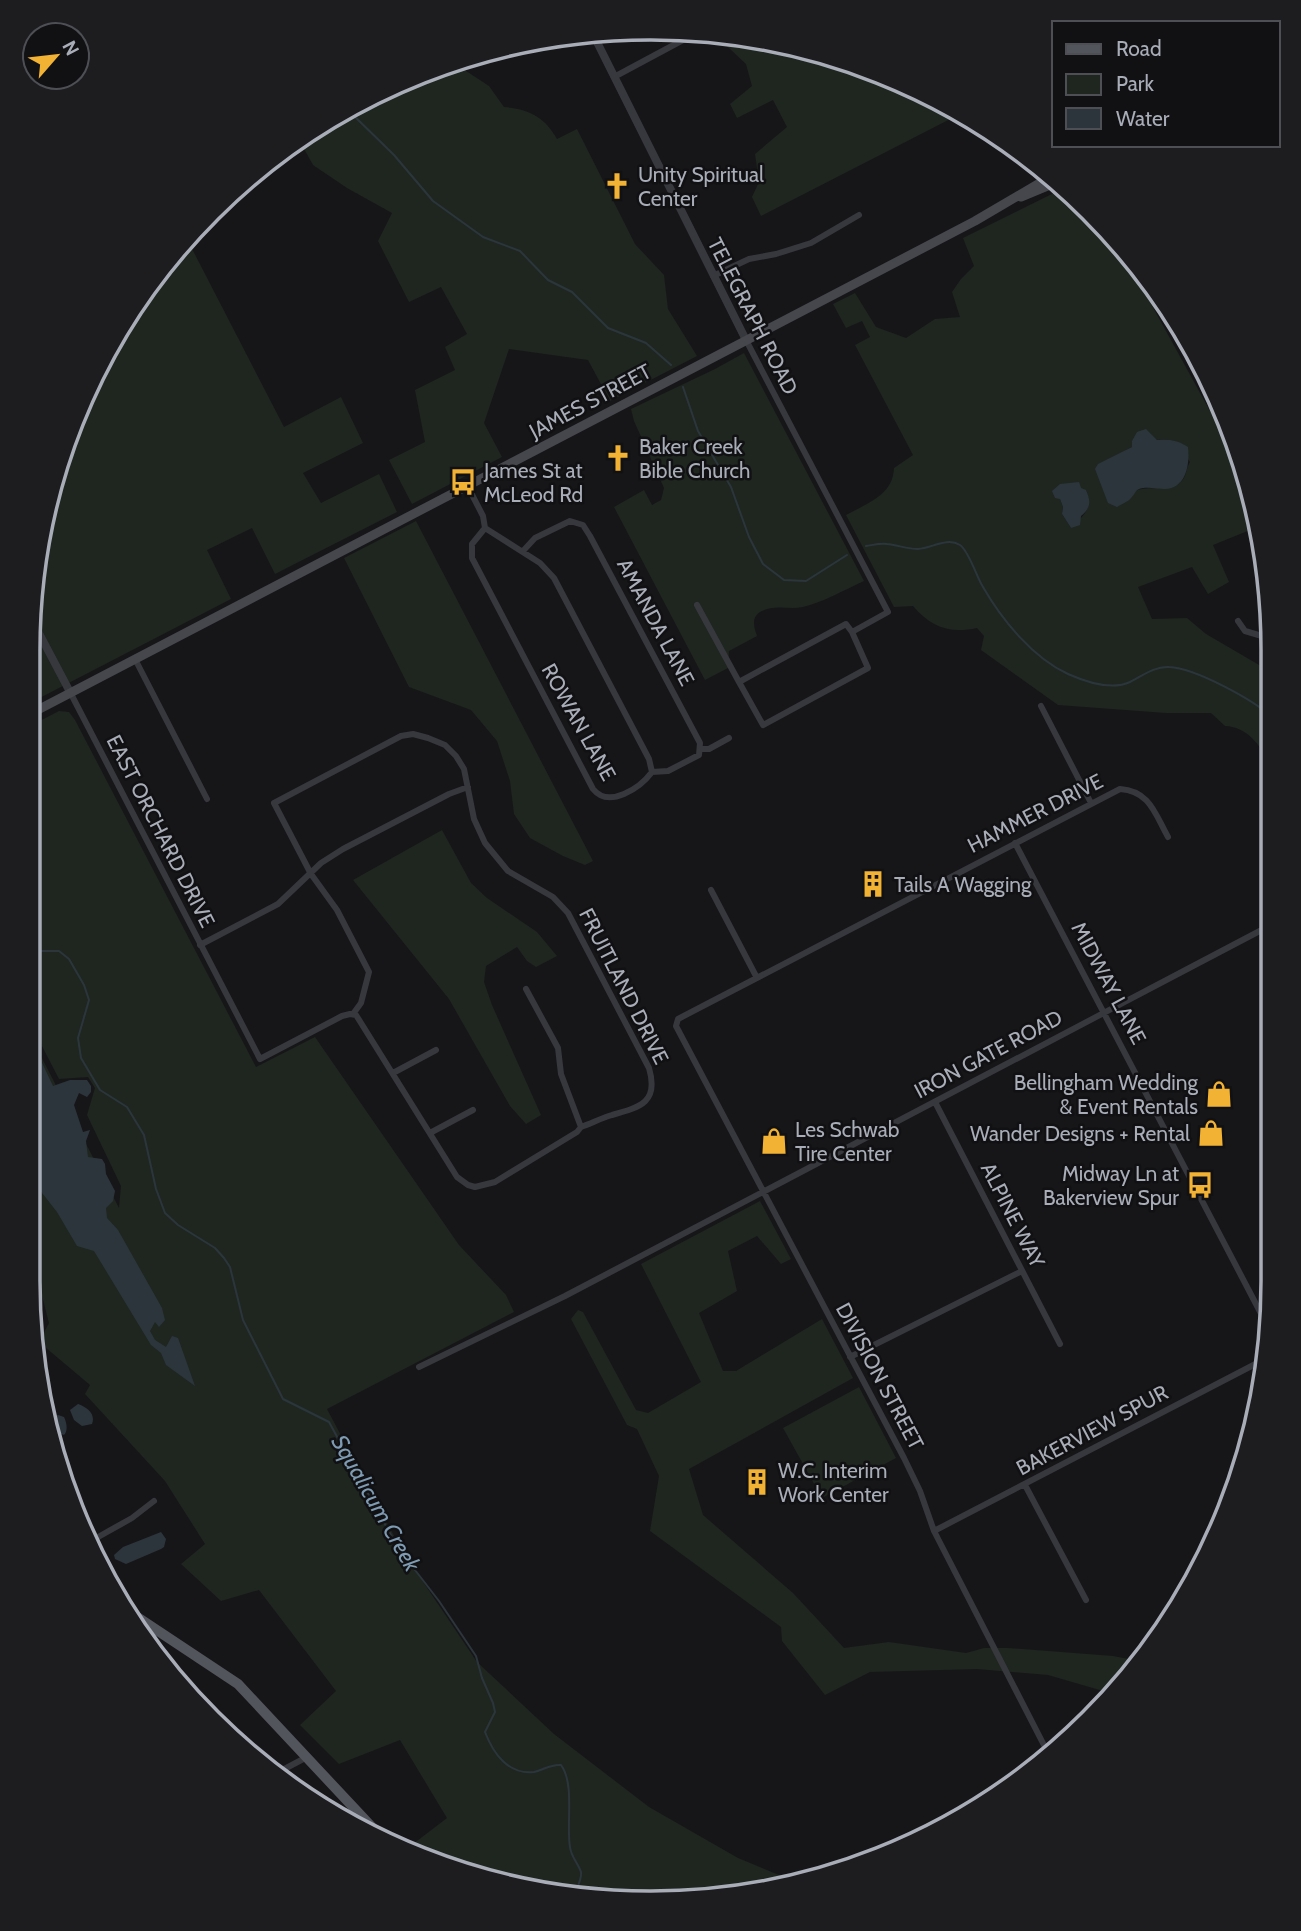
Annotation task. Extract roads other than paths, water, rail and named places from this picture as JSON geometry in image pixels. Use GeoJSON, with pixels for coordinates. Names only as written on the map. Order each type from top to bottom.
{"type":"FeatureCollection","features":[{"type":"Feature","properties":{"kind":"main road","name":"JAMES STREET"},"geometry":{"type":"LineString","coordinates":[[1019,197],[1041,182]]}},
{"type":"Feature","properties":{"kind":"main road","name":"JAMES STREET"},"geometry":{"type":"LineString","coordinates":[[40,708],[1019,197],[1047,187]]}},
{"type":"Feature","properties":{"kind":"main road"},"geometry":{"type":"LineString","coordinates":[[144,1621],[225,1674],[253,1698],[365,1820]]}},
{"type":"Feature","properties":{"kind":"street"},"geometry":{"type":"LineString","coordinates":[[614,77],[680,42]]}},
{"type":"Feature","properties":{"kind":"street","name":"TELEGRAPH ROAD"},"geometry":{"type":"LineString","coordinates":[[597,43],[783,414],[888,612],[852,632]]}},
{"type":"Feature","properties":{"kind":"street"},"geometry":{"type":"LineString","coordinates":[[713,276],[749,259],[811,243],[859,215]]}},
{"type":"Feature","properties":{"kind":"street"},"geometry":{"type":"LineString","coordinates":[[467,485],[483,516],[485,528]]}},
{"type":"Feature","properties":{"kind":"street","name":"AMANDA LANE"},"geometry":{"type":"LineString","coordinates":[[523,551],[535,538],[570,521],[583,524],[701,743],[700,749]]}},
{"type":"Feature","properties":{"kind":"street","name":"ROWAN LANE"},"geometry":{"type":"LineString","coordinates":[[485,528],[540,563],[554,578],[649,759],[652,772],[642,783],[614,797],[602,797],[593,789],[472,558],[472,544],[485,528]]}},
{"type":"Feature","properties":{"kind":"street"},"geometry":{"type":"LineString","coordinates":[[697,605],[739,682],[763,725],[868,668],[846,624],[739,682]]}},
{"type":"Feature","properties":{"kind":"street"},"geometry":{"type":"LineString","coordinates":[[1238,621],[1245,631],[1260,636]]}},
{"type":"Feature","properties":{"kind":"street","name":"EAST ORCHARD DRIVE"},"geometry":{"type":"LineString","coordinates":[[41,636],[260,1059],[342,1016],[353,1014]]}},
{"type":"Feature","properties":{"kind":"street"},"geometry":{"type":"LineString","coordinates":[[135,659],[207,799]]}},
{"type":"Feature","properties":{"kind":"street"},"geometry":{"type":"LineString","coordinates":[[1041,706],[1091,803]]}},
{"type":"Feature","properties":{"kind":"street","name":"FRUITLAND DRIVE"},"geometry":{"type":"LineString","coordinates":[[413,734],[445,745],[464,769],[468,787],[474,819],[485,843],[508,871],[553,897],[568,912],[649,1068],[653,1089],[643,1104],[636,1108],[581,1127],[495,1182],[481,1187],[468,1185],[457,1177],[358,1017],[353,1014],[361,1003],[369,972],[337,910],[311,873],[274,803],[401,736],[413,734]]}},
{"type":"Feature","properties":{"kind":"street"},"geometry":{"type":"LineString","coordinates":[[652,772],[668,771],[699,754],[700,749],[709,749],[729,738]]}},
{"type":"Feature","properties":{"kind":"street"},"geometry":{"type":"LineString","coordinates":[[200,945],[278,904],[311,873],[343,849],[449,794],[468,787]]}},
{"type":"Feature","properties":{"kind":"street","name":"HAMMER DRIVE"},"geometry":{"type":"LineString","coordinates":[[678,1019],[1120,789],[1135,790],[1146,797],[1168,837]]}},
{"type":"Feature","properties":{"kind":"street","name":"MIDWAY LANE"},"geometry":{"type":"LineString","coordinates":[[1015,843],[1259,1311]]}},
{"type":"Feature","properties":{"kind":"street"},"geometry":{"type":"LineString","coordinates":[[711,890],[757,978]]}},
{"type":"Feature","properties":{"kind":"street","name":"IRON GATE ROAD"},"geometry":{"type":"LineString","coordinates":[[419,1367],[565,1296],[1261,930]]}},
{"type":"Feature","properties":{"kind":"street"},"geometry":{"type":"LineString","coordinates":[[526,989],[558,1048],[561,1074],[581,1127]]}},
{"type":"Feature","properties":{"kind":"street","name":"DIVISION STREET"},"geometry":{"type":"LineString","coordinates":[[678,1019],[676,1026],[910,1470],[934,1531],[1044,1746]]}},
{"type":"Feature","properties":{"kind":"street"},"geometry":{"type":"LineString","coordinates":[[393,1073],[436,1050]]}},
{"type":"Feature","properties":{"kind":"street","name":"ALPINE WAY"},"geometry":{"type":"LineString","coordinates":[[935,1102],[1060,1344]]}},
{"type":"Feature","properties":{"kind":"street"},"geometry":{"type":"LineString","coordinates":[[430,1133],[473,1110]]}},
{"type":"Feature","properties":{"kind":"street"},"geometry":{"type":"LineString","coordinates":[[850,1357],[1022,1270]]}},
{"type":"Feature","properties":{"kind":"street","name":"BAKERVIEW SPUR"},"geometry":{"type":"LineString","coordinates":[[934,1531],[1255,1364]]}},
{"type":"Feature","properties":{"kind":"street"},"geometry":{"type":"LineString","coordinates":[[1025,1485],[1086,1600]]}},
{"type":"Feature","properties":{"kind":"street"},"geometry":{"type":"LineString","coordinates":[[97,1537],[132,1518],[154,1501]]}},
{"type":"Feature","properties":{"kind":"street"},"geometry":{"type":"LineString","coordinates":[[284,1769],[307,1757]]}},
{"type":"Feature","properties":{"kind":"water"},"geometry":{"type":"Polygon","coordinates":[[[1146,429],[1157,440],[1173,440],[1188,447],[1185,474],[1178,485],[1172,488],[1138,489],[1130,499],[1117,507],[1108,503],[1095,469],[1098,464],[1132,447],[1137,432],[1146,429]]]}},
{"type":"Feature","properties":{"kind":"water"},"geometry":{"type":"Polygon","coordinates":[[[1079,482],[1081,488],[1086,490],[1089,504],[1081,516],[1080,525],[1071,528],[1062,514],[1060,499],[1055,498],[1052,491],[1060,484],[1079,482]]]}},
{"type":"Feature","properties":{"kind":"water"},"geometry":{"type":"Polygon","coordinates":[[[40,1058],[53,1086],[70,1080],[87,1080],[91,1086],[87,1097],[79,1093],[74,1105],[83,1132],[90,1130],[86,1141],[88,1157],[102,1159],[115,1191],[113,1201],[106,1208],[107,1218],[118,1230],[162,1308],[165,1320],[159,1327],[155,1322],[150,1331],[155,1340],[166,1347],[172,1336],[178,1338],[195,1386],[166,1365],[161,1353],[151,1345],[94,1251],[77,1246],[57,1212],[40,1190],[40,1058]]]}},
{"type":"Feature","properties":{"kind":"water"},"geometry":{"type":"Polygon","coordinates":[[[78,1404],[90,1411],[92,1424],[82,1426],[74,1420],[70,1410],[78,1404]]]}},
{"type":"Feature","properties":{"kind":"water"},"geometry":{"type":"Polygon","coordinates":[[[56,1416],[64,1417],[67,1429],[64,1435],[60,1434],[56,1416]]]}},
{"type":"Feature","properties":{"kind":"water"},"geometry":{"type":"Polygon","coordinates":[[[161,1532],[166,1539],[161,1549],[126,1564],[115,1559],[114,1555],[123,1547],[161,1532]]]}},
{"type":"Feature","properties":{"kind":"waterway"},"geometry":{"type":"LineString","coordinates":[[355,117],[394,155],[433,201],[483,237],[520,251],[548,280],[572,292],[608,328],[646,343],[671,365]]}},
{"type":"Feature","properties":{"kind":"waterway"},"geometry":{"type":"LineString","coordinates":[[683,387],[698,431],[731,487],[749,537],[763,564],[784,580],[806,581],[847,555]]}},
{"type":"Feature","properties":{"kind":"waterway"},"geometry":{"type":"LineString","coordinates":[[866,546],[884,544],[918,549],[945,542],[960,545],[967,553],[991,600],[1009,625],[1043,658],[1075,677],[1115,686],[1123,685],[1159,668],[1169,667],[1194,673],[1224,686],[1261,709]]}},
{"type":"Feature","properties":{"kind":"waterway","name":"Squalicum Creek"},"geometry":{"type":"LineString","coordinates":[[40,951],[59,951],[69,959],[84,985],[89,1000],[78,1038],[81,1058],[100,1090],[127,1107],[144,1135],[156,1189],[165,1213],[178,1225],[215,1248],[224,1258],[230,1267],[243,1320],[283,1399],[329,1422],[398,1548],[439,1601],[476,1656],[495,1712],[485,1732],[492,1748],[503,1761],[516,1770],[534,1772],[561,1765],[568,1783],[571,1851],[581,1872],[578,1887]]}},
{"type":"Feature","properties":{"kind":"place","name":"Unity Spiritual Center"},"geometry":{"type":"Point","coordinates":[617,186]}},
{"type":"Feature","properties":{"kind":"place","name":"Baker Creek Bible Church"},"geometry":{"type":"Point","coordinates":[618,458]}},
{"type":"Feature","properties":{"kind":"place","name":"James St at McLeod Rd"},"geometry":{"type":"Point","coordinates":[463,482]}},
{"type":"Feature","properties":{"kind":"place","name":"Tails A Wagging"},"geometry":{"type":"Point","coordinates":[873,884]}},
{"type":"Feature","properties":{"kind":"place","name":"Bellingham Wedding & Event Rentals"},"geometry":{"type":"Point","coordinates":[1219,1094]}},
{"type":"Feature","properties":{"kind":"place","name":"Wander Designs + Rental"},"geometry":{"type":"Point","coordinates":[1211,1133]}},
{"type":"Feature","properties":{"kind":"place","name":"Les Schwab Tire Center"},"geometry":{"type":"Point","coordinates":[774,1141]}},
{"type":"Feature","properties":{"kind":"place","name":"Midway Ln at Bakerview Spur"},"geometry":{"type":"Point","coordinates":[1200,1185]}},
{"type":"Feature","properties":{"kind":"place","name":"W.C. Interim Work Center"},"geometry":{"type":"Point","coordinates":[757,1482]}}]}
